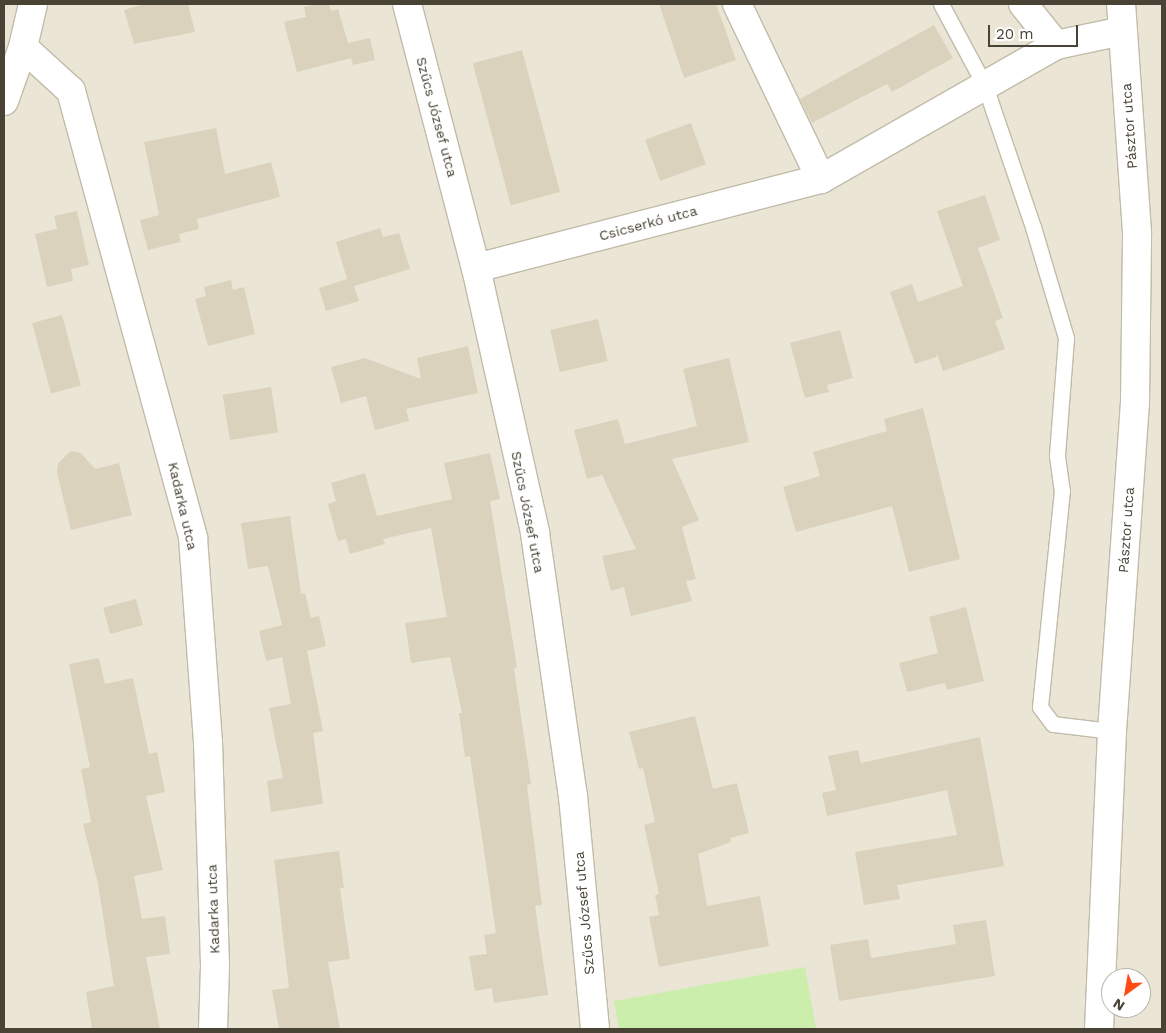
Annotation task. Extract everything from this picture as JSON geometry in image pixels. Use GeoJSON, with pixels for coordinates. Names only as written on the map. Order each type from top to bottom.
{"type":"FeatureCollection","features":[{"type":"Feature","properties":{"kind":"street"},"geometry":{"type":"LineString","coordinates":[[4,101],[23,47],[33,4]]}},
{"type":"Feature","properties":{"kind":"street","name":"Szűcs József utca"},"geometry":{"type":"LineString","coordinates":[[407,4],[476,268],[535,534],[573,796],[595,1029]]}},
{"type":"Feature","properties":{"kind":"street"},"geometry":{"type":"LineString","coordinates":[[737,4],[821,179]]}},
{"type":"Feature","properties":{"kind":"street"},"geometry":{"type":"LineString","coordinates":[[1023,4],[1056,45]]}},
{"type":"Feature","properties":{"kind":"street","name":"Pásztor utca"},"geometry":{"type":"LineString","coordinates":[[1099,1029],[1112,731],[1135,403],[1137,232],[1121,4]]}},
{"type":"Feature","properties":{"kind":"street","name":"Csicserkó utca"},"geometry":{"type":"LineString","coordinates":[[476,268],[821,179],[1056,45],[1122,31]]}},
{"type":"Feature","properties":{"kind":"street","name":"Kadarka utca"},"geometry":{"type":"LineString","coordinates":[[23,47],[71,91],[193,538],[208,742],[215,966],[213,1029]]}},
{"type":"Feature","properties":{"kind":"lane"},"geometry":{"type":"LineString","coordinates":[[941,4],[985,86],[1033,227],[1066,338],[1057,456],[1062,490],[1040,707],[1053,724],[1112,731]]}},
{"type":"Feature","properties":{"kind":"shaded area"},"geometry":{"type":"Polygon","coordinates":[[[4,4],[1162,4],[1162,1029],[4,1029],[4,4]]]}},
{"type":"Feature","properties":{"kind":"green space"},"geometry":{"type":"Polygon","coordinates":[[[805,967],[816,1029],[619,1029],[614,1001],[805,967]]]}},
{"type":"Feature","properties":{"kind":"building"},"geometry":{"type":"Polygon","coordinates":[[[144,4],[188,4],[195,32],[134,44],[124,10],[144,4]]]}},
{"type":"Feature","properties":{"kind":"building"},"geometry":{"type":"Polygon","coordinates":[[[329,4],[331,11],[338,9],[348,43],[370,38],[375,60],[353,65],[351,58],[297,72],[284,22],[306,17],[304,7],[329,4]]]}},
{"type":"Feature","properties":{"kind":"building"},"geometry":{"type":"Polygon","coordinates":[[[659,4],[716,4],[736,60],[684,78],[659,4]]]}},
{"type":"Feature","properties":{"kind":"building"},"geometry":{"type":"Polygon","coordinates":[[[934,25],[953,58],[892,92],[887,84],[812,123],[800,99],[934,25]]]}},
{"type":"Feature","properties":{"kind":"building"},"geometry":{"type":"Polygon","coordinates":[[[522,50],[560,192],[511,205],[473,63],[522,50]]]}},
{"type":"Feature","properties":{"kind":"building"},"geometry":{"type":"Polygon","coordinates":[[[691,123],[706,164],[660,181],[645,140],[691,123]]]}},
{"type":"Feature","properties":{"kind":"building"},"geometry":{"type":"Polygon","coordinates":[[[216,128],[225,174],[271,162],[280,197],[197,219],[199,229],[179,234],[181,242],[148,250],[140,220],[159,215],[144,142],[216,128]]]}},
{"type":"Feature","properties":{"kind":"building"},"geometry":{"type":"Polygon","coordinates":[[[985,195],[1000,240],[978,248],[1003,318],[995,321],[1005,349],[943,371],[937,354],[936,357],[915,364],[890,292],[912,284],[918,302],[963,286],[937,211],[985,195]]]}},
{"type":"Feature","properties":{"kind":"building"},"geometry":{"type":"Polygon","coordinates":[[[77,211],[89,265],[71,269],[73,281],[47,287],[35,234],[57,229],[54,216],[77,211]]]}},
{"type":"Feature","properties":{"kind":"building"},"geometry":{"type":"Polygon","coordinates":[[[380,228],[383,237],[399,233],[410,269],[354,286],[359,301],[326,311],[319,288],[347,279],[336,242],[380,228]]]}},
{"type":"Feature","properties":{"kind":"building"},"geometry":{"type":"Polygon","coordinates":[[[231,280],[233,290],[244,287],[255,334],[208,346],[195,299],[206,296],[204,287],[231,280]]]}},
{"type":"Feature","properties":{"kind":"building"},"geometry":{"type":"Polygon","coordinates":[[[62,315],[81,386],[51,394],[32,323],[62,315]]]}},
{"type":"Feature","properties":{"kind":"building"},"geometry":{"type":"Polygon","coordinates":[[[598,319],[608,361],[560,372],[550,330],[598,319]]]}},
{"type":"Feature","properties":{"kind":"building"},"geometry":{"type":"Polygon","coordinates":[[[840,330],[853,378],[827,385],[829,392],[805,398],[790,343],[840,330]]]}},
{"type":"Feature","properties":{"kind":"building"},"geometry":{"type":"Polygon","coordinates":[[[468,346],[478,393],[406,409],[409,421],[375,430],[366,396],[341,403],[331,367],[365,358],[421,379],[417,358],[468,346]]]}},
{"type":"Feature","properties":{"kind":"building"},"geometry":{"type":"Polygon","coordinates":[[[729,358],[749,442],[672,459],[699,520],[682,527],[696,579],[686,581],[692,601],[631,616],[624,587],[611,591],[602,556],[636,549],[602,475],[587,479],[574,430],[618,419],[625,444],[697,426],[683,369],[729,358]]]}},
{"type":"Feature","properties":{"kind":"building"},"geometry":{"type":"Polygon","coordinates":[[[271,387],[278,432],[230,440],[223,395],[271,387]]]}},
{"type":"Feature","properties":{"kind":"building"},"geometry":{"type":"Polygon","coordinates":[[[923,408],[960,559],[909,572],[892,506],[796,532],[783,487],[820,476],[813,452],[887,431],[884,419],[923,408]]]}},
{"type":"Feature","properties":{"kind":"building"},"geometry":{"type":"Polygon","coordinates":[[[71,451],[81,453],[95,469],[119,463],[132,515],[71,530],[57,473],[58,463],[71,451]]]}},
{"type":"Feature","properties":{"kind":"building"},"geometry":{"type":"Polygon","coordinates":[[[490,453],[500,499],[490,501],[517,667],[514,668],[531,784],[527,785],[542,905],[535,906],[548,995],[494,1003],[492,988],[475,991],[469,956],[487,954],[484,935],[496,933],[470,756],[465,757],[459,713],[462,713],[450,657],[411,663],[405,623],[447,617],[431,528],[383,539],[385,544],[350,554],[346,539],[338,541],[328,504],[336,501],[331,483],[365,473],[377,516],[452,499],[444,463],[490,453]]]}},
{"type":"Feature","properties":{"kind":"building"},"geometry":{"type":"Polygon","coordinates":[[[290,516],[301,594],[305,593],[311,618],[319,616],[326,646],[307,651],[323,731],[313,733],[323,804],[271,812],[267,781],[283,778],[269,708],[291,704],[282,657],[266,661],[259,631],[282,625],[268,566],[248,569],[241,523],[290,516]]]}},
{"type":"Feature","properties":{"kind":"building"},"geometry":{"type":"Polygon","coordinates":[[[136,599],[143,625],[110,634],[103,608],[136,599]]]}},
{"type":"Feature","properties":{"kind":"building"},"geometry":{"type":"Polygon","coordinates":[[[966,607],[984,681],[947,690],[945,683],[907,692],[899,663],[938,653],[929,617],[966,607]]]}},
{"type":"Feature","properties":{"kind":"building"},"geometry":{"type":"Polygon","coordinates":[[[99,658],[105,684],[133,678],[149,754],[157,752],[165,792],[146,796],[163,870],[134,876],[142,919],[165,916],[170,954],[146,957],[160,1029],[92,1029],[86,992],[114,986],[98,884],[83,824],[91,822],[81,769],[90,767],[69,664],[99,658]]]}},
{"type":"Feature","properties":{"kind":"building"},"geometry":{"type":"Polygon","coordinates":[[[695,716],[713,789],[737,783],[749,833],[730,838],[731,842],[698,854],[707,906],[760,896],[769,946],[659,967],[649,917],[659,915],[655,895],[659,894],[644,825],[655,822],[643,768],[639,769],[629,732],[695,716]]]}},
{"type":"Feature","properties":{"kind":"building"},"geometry":{"type":"Polygon","coordinates":[[[980,737],[1004,866],[897,885],[900,899],[864,905],[855,852],[957,835],[947,790],[827,816],[822,793],[836,790],[828,756],[858,750],[861,763],[980,737]]]}},
{"type":"Feature","properties":{"kind":"building"},"geometry":{"type":"Polygon","coordinates":[[[339,851],[344,888],[340,888],[350,959],[328,962],[340,1029],[279,1029],[272,990],[289,988],[274,860],[339,851]]]}},
{"type":"Feature","properties":{"kind":"building"},"geometry":{"type":"Polygon","coordinates":[[[986,920],[995,976],[839,1001],[830,945],[868,939],[871,958],[956,944],[953,925],[986,920]]]}}]}
